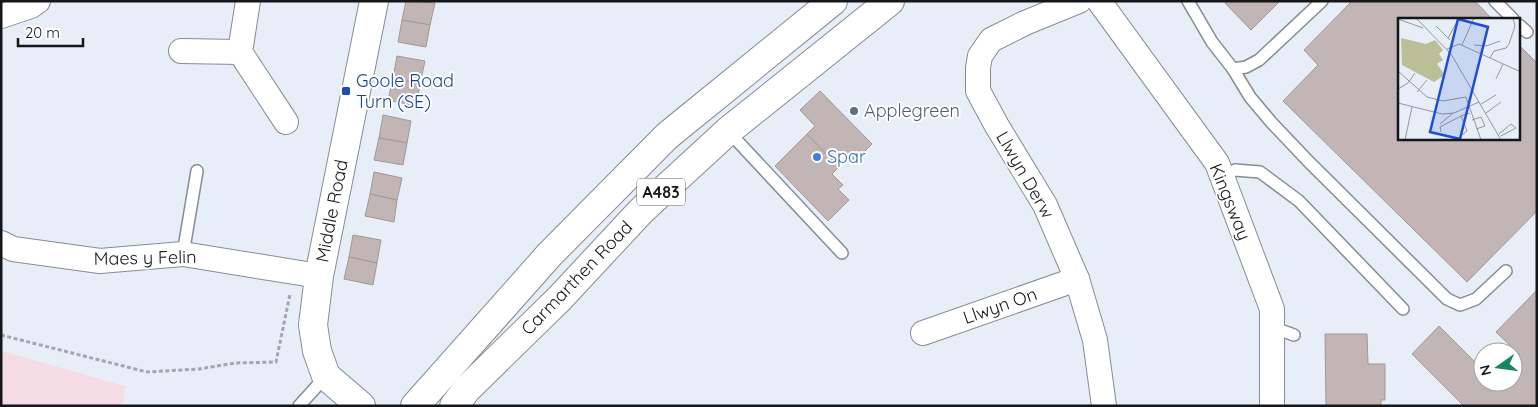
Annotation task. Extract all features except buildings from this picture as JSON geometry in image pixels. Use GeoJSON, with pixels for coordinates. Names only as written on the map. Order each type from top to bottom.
{"type":"FeatureCollection","features":[{"type":"Feature","properties":{"kind":"main road","name":"Middle Road"},"geometry":{"type":"LineString","coordinates":[[361,406],[326,376],[317,351],[313,326],[314,302],[307,274],[374,1]]}},
{"type":"Feature","properties":{"kind":"main road","name":"Carmarthen Road"},"geometry":{"type":"LineString","coordinates":[[415,406],[550,254],[668,136],[833,1]]}},
{"type":"Feature","properties":{"kind":"main road","name":"Carmarthen Road"},"geometry":{"type":"LineString","coordinates":[[454,406],[467,389],[560,298],[641,211],[728,131],[890,1]]}},
{"type":"Feature","properties":{"kind":"street"},"geometry":{"type":"LineString","coordinates":[[1,16],[31,6],[38,1]]}},
{"type":"Feature","properties":{"kind":"street"},"geometry":{"type":"LineString","coordinates":[[248,1],[240,52],[286,122]]}},
{"type":"Feature","properties":{"kind":"street","name":"Llwyn Derw"},"geometry":{"type":"LineString","coordinates":[[1079,1],[1025,23],[991,40],[980,56],[978,90],[997,126],[1045,204],[1078,279],[1095,340],[1104,406]]}},
{"type":"Feature","properties":{"kind":"street","name":"Kingsway"},"geometry":{"type":"LineString","coordinates":[[1099,1],[1217,163],[1272,309],[1272,406]]}},
{"type":"Feature","properties":{"kind":"street"},"geometry":{"type":"LineString","coordinates":[[181,51],[240,52]]}},
{"type":"Feature","properties":{"kind":"street","name":"Maes y Felin"},"geometry":{"type":"LineString","coordinates":[[1,243],[13,249],[100,261],[182,254],[307,274]]}},
{"type":"Feature","properties":{"kind":"street","name":"Llwyn On"},"geometry":{"type":"LineString","coordinates":[[924,333],[1078,279]]}},
{"type":"Feature","properties":{"kind":"lane"},"geometry":{"type":"LineString","coordinates":[[1188,1],[1212,42],[1250,97],[1296,148],[1448,299],[1460,305],[1476,299],[1506,271]]}},
{"type":"Feature","properties":{"kind":"lane"},"geometry":{"type":"LineString","coordinates":[[1232,69],[1246,67],[1259,60],[1322,1]]}},
{"type":"Feature","properties":{"kind":"lane"},"geometry":{"type":"LineString","coordinates":[[1495,1],[1512,18]]}},
{"type":"Feature","properties":{"kind":"lane"},"geometry":{"type":"LineString","coordinates":[[728,131],[842,253]]}},
{"type":"Feature","properties":{"kind":"lane"},"geometry":{"type":"LineString","coordinates":[[1222,177],[1235,170],[1260,172],[1299,201],[1403,309]]}},
{"type":"Feature","properties":{"kind":"lane"},"geometry":{"type":"LineString","coordinates":[[182,254],[197,171]]}},
{"type":"Feature","properties":{"kind":"lane"},"geometry":{"type":"LineString","coordinates":[[1272,327],[1294,335]]}},
{"type":"Feature","properties":{"kind":"lane"},"geometry":{"type":"LineString","coordinates":[[299,406],[326,376]]}},
{"type":"Feature","properties":{"kind":"path"},"geometry":{"type":"LineString","coordinates":[[1,335],[147,372],[200,369],[235,362],[276,362],[307,274]]}},
{"type":"Feature","properties":{"kind":"shaded area"},"geometry":{"type":"Polygon","coordinates":[[[1,351],[125,386],[123,406],[1,406],[1,351]]]}},
{"type":"Feature","properties":{"kind":"place","name":"Goole Road Turn (SE)"},"geometry":{"type":"Point","coordinates":[346,91]}},
{"type":"Feature","properties":{"kind":"place","name":"Applegreen"},"geometry":{"type":"Point","coordinates":[854,111]}},
{"type":"Feature","properties":{"kind":"place","name":"Spar"},"geometry":{"type":"Point","coordinates":[817,157]}}]}
